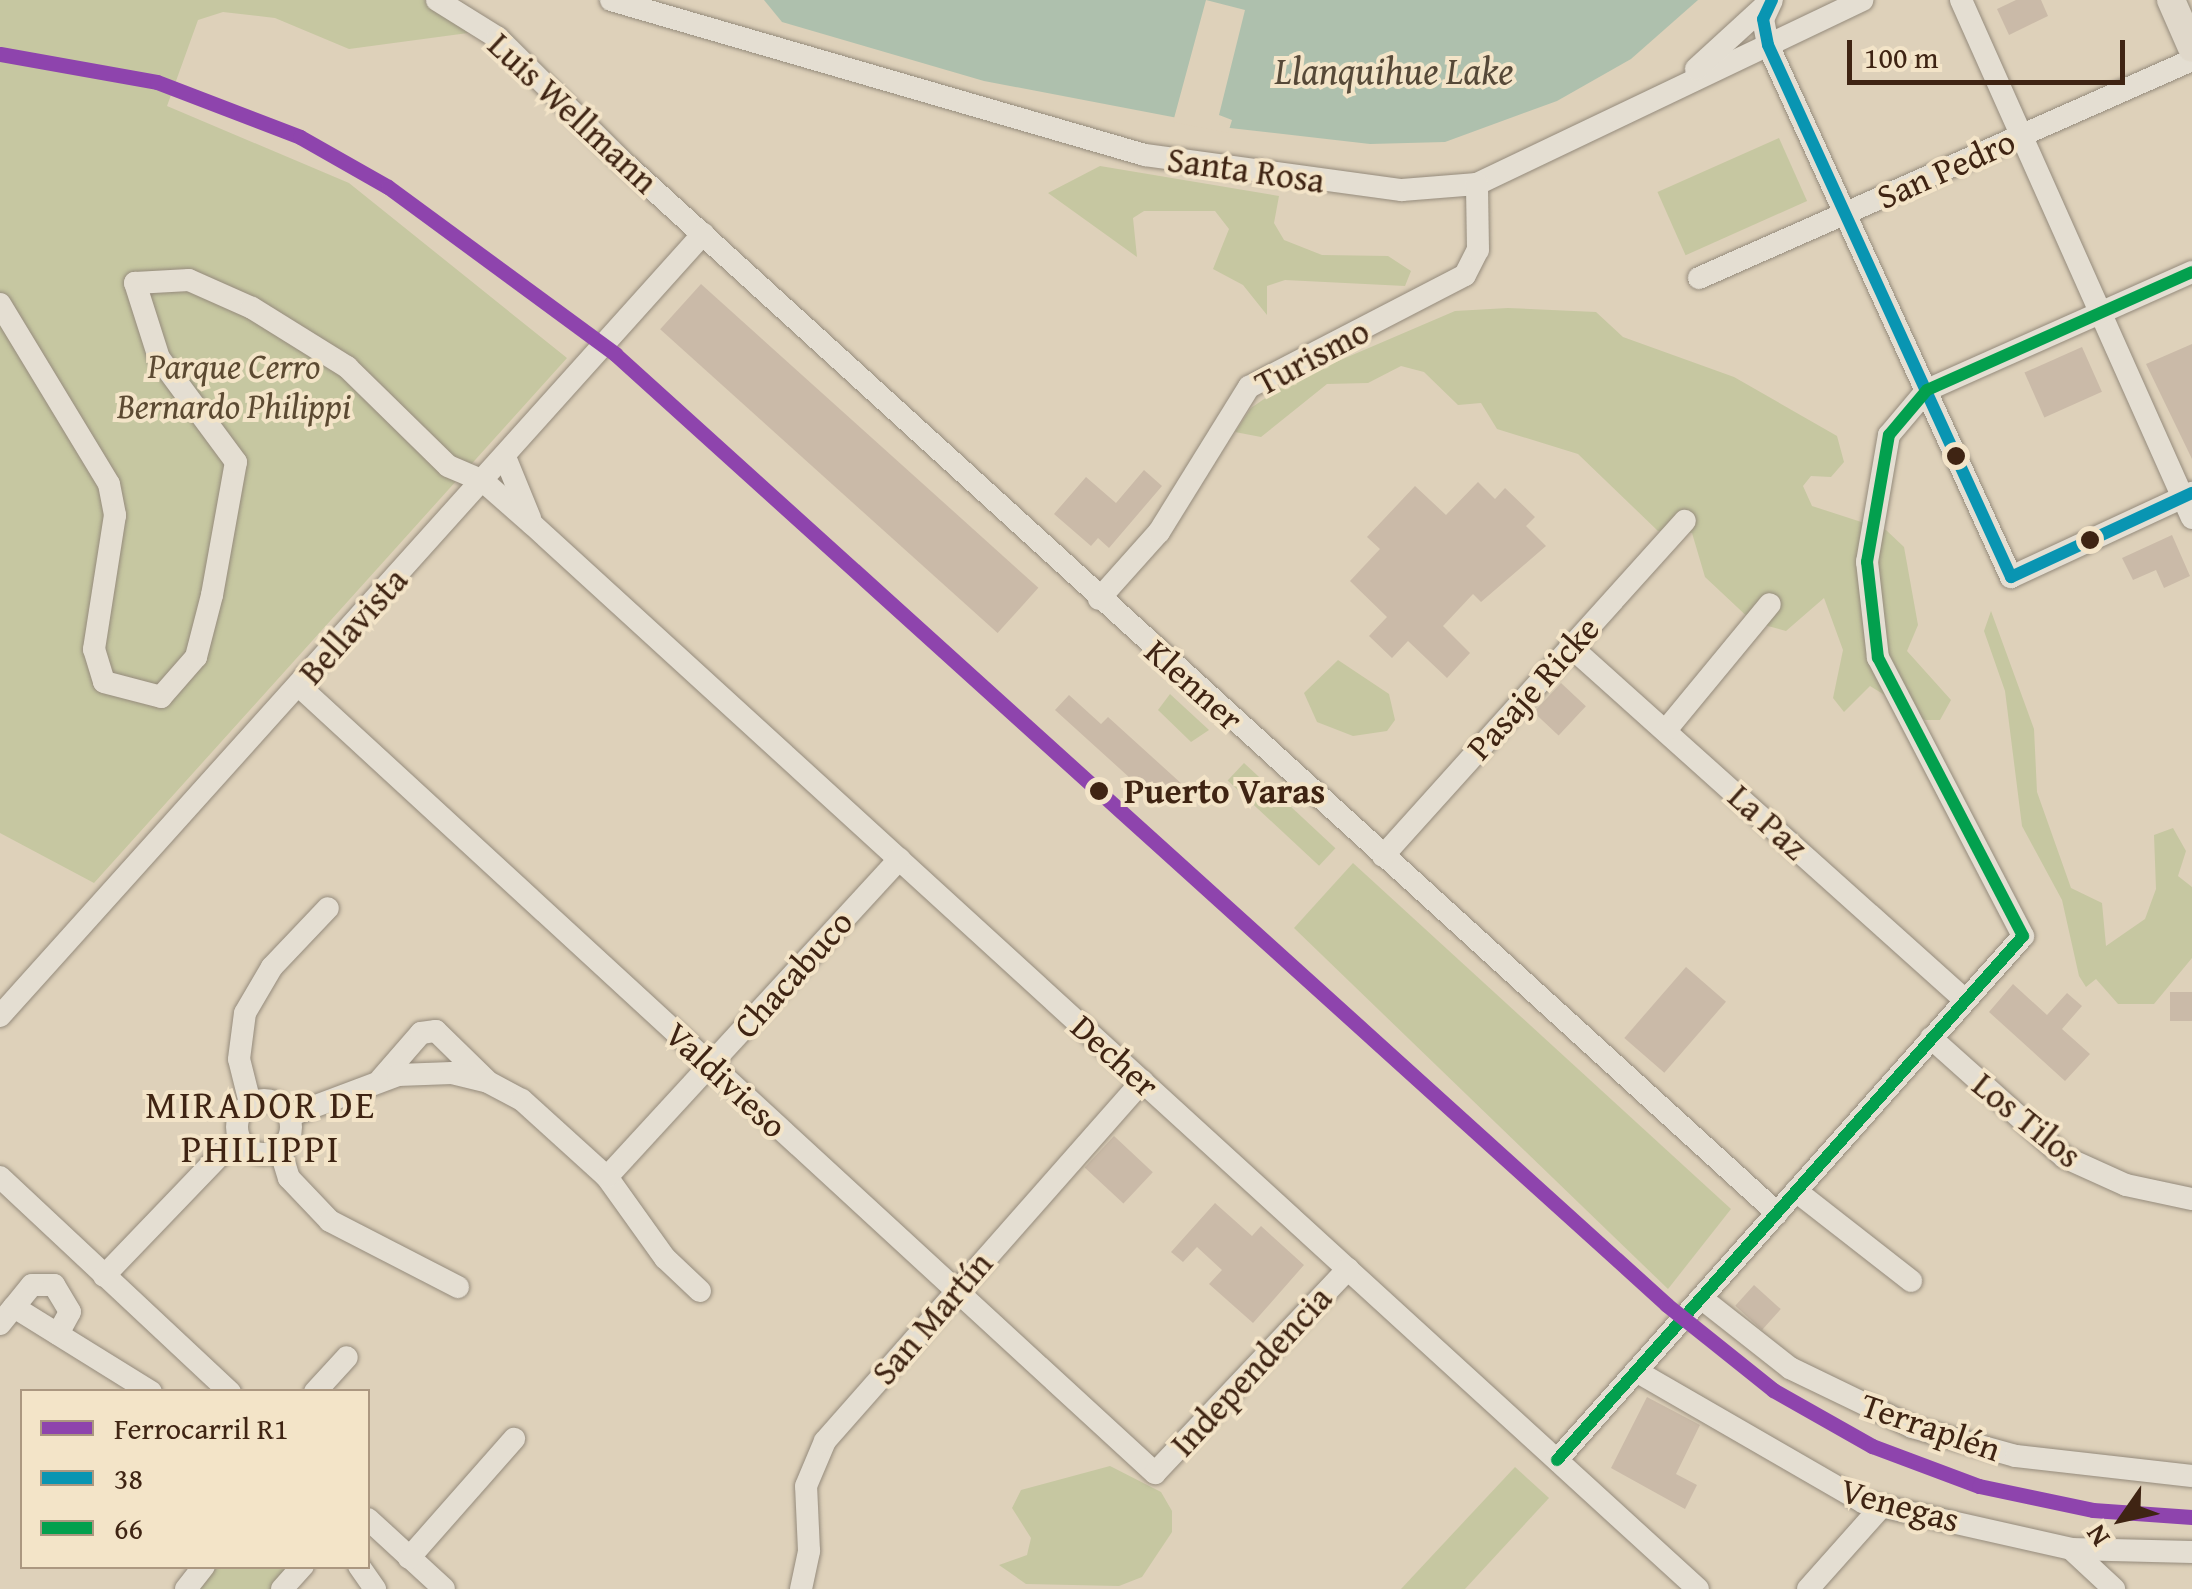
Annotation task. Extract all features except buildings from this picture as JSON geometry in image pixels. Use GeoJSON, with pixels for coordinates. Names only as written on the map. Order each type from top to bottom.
{"type":"FeatureCollection","features":[{"type":"Feature","properties":{"kind":"main road"},"geometry":{"type":"LineString","coordinates":[[2171,0],[2192,48]]}},
{"type":"Feature","properties":{"kind":"street","name":"Luis Wellmann"},"geometry":{"type":"LineString","coordinates":[[437,0],[498,38],[703,234]]}},
{"type":"Feature","properties":{"kind":"street","name":"Santa Rosa"},"geometry":{"type":"LineString","coordinates":[[610,0],[1145,155],[1384,189],[1477,184],[1862,0]]}},
{"type":"Feature","properties":{"kind":"street"},"geometry":{"type":"LineString","coordinates":[[1771,0],[1763,19],[1768,44],[2011,577],[2189,503],[1961,0]]}},
{"type":"Feature","properties":{"kind":"street"},"geometry":{"type":"LineString","coordinates":[[1661,95],[1771,0]]}},
{"type":"Feature","properties":{"kind":"street","name":"San Pedro"},"geometry":{"type":"LineString","coordinates":[[1699,278],[2192,60]]}},
{"type":"Feature","properties":{"kind":"street","name":"Turismo"},"geometry":{"type":"LineString","coordinates":[[1099,599],[1160,532],[1248,387],[1465,276],[1478,250],[1477,184]]}},
{"type":"Feature","properties":{"kind":"street","name":"Bellavista"},"geometry":{"type":"LineString","coordinates":[[0,1016],[703,234]]}},
{"type":"Feature","properties":{"kind":"street","name":"Klenner"},"geometry":{"type":"LineString","coordinates":[[703,234],[1099,599],[1777,1212]]}},
{"type":"Feature","properties":{"kind":"street"},"geometry":{"type":"LineString","coordinates":[[1557,1460],[2023,936],[1888,682],[1868,609],[1883,451],[1926,390],[2192,272]]}},
{"type":"Feature","properties":{"kind":"street","name":"Decher"},"geometry":{"type":"LineString","coordinates":[[0,304],[54,381],[109,484],[115,514],[94,649],[104,682],[132,694],[161,696],[196,657],[236,462],[159,358],[135,282],[189,280],[252,308],[346,367],[448,466],[483,481],[1698,1589]]}},
{"type":"Feature","properties":{"kind":"street","name":"Decher"},"geometry":{"type":"LineString","coordinates":[[505,456],[532,524]]}},
{"type":"Feature","properties":{"kind":"street","name":"Pasaje Ricke"},"geometry":{"type":"LineString","coordinates":[[1383,856],[1685,521]]}},
{"type":"Feature","properties":{"kind":"street"},"geometry":{"type":"LineString","coordinates":[[1666,730],[1770,604]]}},
{"type":"Feature","properties":{"kind":"street","name":"La Paz"},"geometry":{"type":"LineString","coordinates":[[1570,646],[1965,1000]]}},
{"type":"Feature","properties":{"kind":"street","name":"Valdivieso"},"geometry":{"type":"LineString","coordinates":[[299,686],[1155,1473]]}},
{"type":"Feature","properties":{"kind":"street","name":"Chacabuco"},"geometry":{"type":"LineString","coordinates":[[607,1177],[899,859]]}},
{"type":"Feature","properties":{"kind":"street"},"geometry":{"type":"LineString","coordinates":[[250,1103],[239,1058],[245,1012],[272,967],[328,908]]}},
{"type":"Feature","properties":{"kind":"street"},"geometry":{"type":"LineString","coordinates":[[381,1079],[421,1033],[436,1031],[488,1082],[522,1100],[607,1177],[665,1258],[700,1291]]}},
{"type":"Feature","properties":{"kind":"street","name":"Los Tilos"},"geometry":{"type":"LineString","coordinates":[[1931,1038],[2064,1157],[2126,1185],[2192,1199]]}},
{"type":"Feature","properties":{"kind":"street"},"geometry":{"type":"LineString","coordinates":[[289,1116],[381,1079],[434,1072],[488,1082]]}},
{"type":"Feature","properties":{"kind":"street","name":"San Martín"},"geometry":{"type":"LineString","coordinates":[[801,1589],[810,1468],[956,1292],[1142,1080]]}},
{"type":"Feature","properties":{"kind":"street"},"geometry":{"type":"LineString","coordinates":[[242,1143],[238,1117],[250,1103],[272,1101],[289,1116]]}},
{"type":"Feature","properties":{"kind":"street"},"geometry":{"type":"LineString","coordinates":[[289,1116],[280,1149],[289,1178],[330,1221],[458,1287]]}},
{"type":"Feature","properties":{"kind":"street"},"geometry":{"type":"LineString","coordinates":[[242,1143],[264,1154],[280,1149]]}},
{"type":"Feature","properties":{"kind":"street"},"geometry":{"type":"LineString","coordinates":[[104,1276],[220,1154],[242,1143]]}},
{"type":"Feature","properties":{"kind":"street"},"geometry":{"type":"LineString","coordinates":[[0,1178],[227,1389]]}},
{"type":"Feature","properties":{"kind":"street"},"geometry":{"type":"LineString","coordinates":[[1796,1190],[1911,1281]]}},
{"type":"Feature","properties":{"kind":"street","name":"Independencia"},"geometry":{"type":"LineString","coordinates":[[1155,1473],[1348,1269]]}},
{"type":"Feature","properties":{"kind":"street"},"geometry":{"type":"LineString","coordinates":[[58,1334],[70,1312],[54,1285],[32,1284],[7,1316],[58,1334],[141,1389]]}},
{"type":"Feature","properties":{"kind":"street","name":"Terraplén"},"geometry":{"type":"LineString","coordinates":[[1701,1298],[1790,1368],[1912,1427],[2016,1456],[2192,1476]]}},
{"type":"Feature","properties":{"kind":"street"},"geometry":{"type":"LineString","coordinates":[[318,1389],[347,1357]]}},
{"type":"Feature","properties":{"kind":"street","name":"Venegas"},"geometry":{"type":"LineString","coordinates":[[1636,1371],[1824,1484],[1880,1508],[2072,1549],[2192,1552]]}},
{"type":"Feature","properties":{"kind":"street"},"geometry":{"type":"LineString","coordinates":[[410,1558],[514,1439]]}},
{"type":"Feature","properties":{"kind":"street"},"geometry":{"type":"LineString","coordinates":[[1808,1589],[1880,1508]]}},
{"type":"Feature","properties":{"kind":"street"},"geometry":{"type":"LineString","coordinates":[[370,1521],[444,1589]]}},
{"type":"Feature","properties":{"kind":"street"},"geometry":{"type":"LineString","coordinates":[[2072,1549],[2114,1589]]}},
{"type":"Feature","properties":{"kind":"street"},"geometry":{"type":"LineString","coordinates":[[186,1589],[202,1569]]}},
{"type":"Feature","properties":{"kind":"street"},"geometry":{"type":"LineString","coordinates":[[282,1589],[300,1569]]}},
{"type":"Feature","properties":{"kind":"green space","name":"Parque Cerro Bernardo Philippi"},"geometry":{"type":"Polygon","coordinates":[[[0,0],[424,0],[456,17],[468,33],[349,49],[275,18],[223,12],[198,20],[167,106],[349,183],[567,358],[94,883],[0,833],[0,0]]]}},
{"type":"Feature","properties":{"kind":"green space"},"geometry":{"type":"Polygon","coordinates":[[[1779,138],[1807,201],[1686,255],[1657,192],[1779,138]]]}},
{"type":"Feature","properties":{"kind":"green space"},"geometry":{"type":"Polygon","coordinates":[[[1100,166],[1279,196],[1274,223],[1284,240],[1322,255],[1388,256],[1411,271],[1405,286],[1285,280],[1267,286],[1267,315],[1243,285],[1213,269],[1229,229],[1215,211],[1144,211],[1133,218],[1137,257],[1048,193],[1100,166]]]}},
{"type":"Feature","properties":{"kind":"green space"},"geometry":{"type":"Polygon","coordinates":[[[1508,308],[1596,312],[1623,337],[1734,377],[1837,436],[1844,462],[1831,477],[1811,476],[1803,486],[1812,506],[1886,530],[1904,547],[1918,625],[1907,651],[1951,700],[1940,720],[1925,720],[1870,686],[1844,712],[1833,698],[1843,650],[1824,598],[1786,631],[1753,622],[1705,577],[1692,533],[1658,531],[1578,454],[1497,429],[1481,403],[1458,405],[1424,372],[1401,366],[1368,383],[1327,384],[1261,437],[1235,432],[1251,408],[1287,383],[1455,311],[1508,308]]]}},
{"type":"Feature","properties":{"kind":"green space"},"geometry":{"type":"Polygon","coordinates":[[[1991,611],[2034,729],[2037,792],[2071,888],[2102,903],[2106,946],[2145,919],[2156,889],[2154,835],[2173,828],[2186,851],[2178,876],[2192,887],[2192,958],[2154,1004],[2118,1004],[2096,979],[2086,987],[2079,976],[2062,900],[2022,826],[2005,691],[1984,631],[1991,611]]]}},
{"type":"Feature","properties":{"kind":"green space"},"geometry":{"type":"Polygon","coordinates":[[[1338,660],[1389,694],[1395,720],[1387,731],[1353,736],[1317,722],[1304,693],[1338,660]]]}},
{"type":"Feature","properties":{"kind":"green space"},"geometry":{"type":"Polygon","coordinates":[[[1170,694],[1209,730],[1191,742],[1158,710],[1170,694]]]}},
{"type":"Feature","properties":{"kind":"green space"},"geometry":{"type":"Polygon","coordinates":[[[1244,763],[1335,848],[1319,866],[1228,781],[1244,763]]]}},
{"type":"Feature","properties":{"kind":"green space"},"geometry":{"type":"Polygon","coordinates":[[[1353,863],[1731,1209],[1668,1289],[1294,928],[1353,863]]]}},
{"type":"Feature","properties":{"kind":"green space"},"geometry":{"type":"Polygon","coordinates":[[[1110,1466],[1161,1492],[1172,1511],[1172,1532],[1142,1577],[1119,1586],[1026,1584],[999,1565],[1027,1555],[1031,1538],[1012,1508],[1021,1490],[1110,1466]]]}},
{"type":"Feature","properties":{"kind":"green space"},"geometry":{"type":"Polygon","coordinates":[[[1515,1467],[1549,1498],[1465,1589],[1401,1589],[1515,1467]]]}},
{"type":"Feature","properties":{"kind":"green space"},"geometry":{"type":"Polygon","coordinates":[[[214,1569],[289,1569],[271,1589],[196,1589],[214,1569]]]}},
{"type":"Feature","properties":{"kind":"water","name":"Llanquihue Lake"},"geometry":{"type":"Polygon","coordinates":[[[764,0],[1698,0],[1631,59],[1557,101],[1445,142],[1370,144],[1230,128],[984,81],[782,22],[764,0]]]}},
{"type":"Feature","properties":{"kind":"pier"},"geometry":{"type":"Polygon","coordinates":[[[1206,0],[1245,10],[1219,115],[1232,120],[1228,133],[1173,122],[1206,0]]]}},
{"type":"Feature","properties":{"kind":"rail line","name":"R1"},"geometry":{"type":"LineString","coordinates":[[0,54],[157,82],[300,137],[388,187],[615,354],[1667,1305],[1773,1390],[1872,1446],[1979,1486],[2093,1510],[2192,1517]]}},
{"type":"Feature","properties":{"kind":"transit line","name":"38"},"geometry":{"type":"LineString","coordinates":[[1772,0],[1763,19],[1768,45],[2011,577],[2192,493]]}},
{"type":"Feature","properties":{"kind":"transit line","name":"66"},"geometry":{"type":"LineString","coordinates":[[1557,1460],[2023,936],[1878,658],[1867,562],[1889,435],[1927,390],[2192,272]]}},
{"type":"Feature","properties":{"kind":"place","name":"Puerto Varas"},"geometry":{"type":"Point","coordinates":[1099,791]}},
{"type":"Feature","properties":{"kind":"district","name":"MIRADOR DE PHILIPPI"},"geometry":{"type":"Point","coordinates":[261,1127]}}]}
